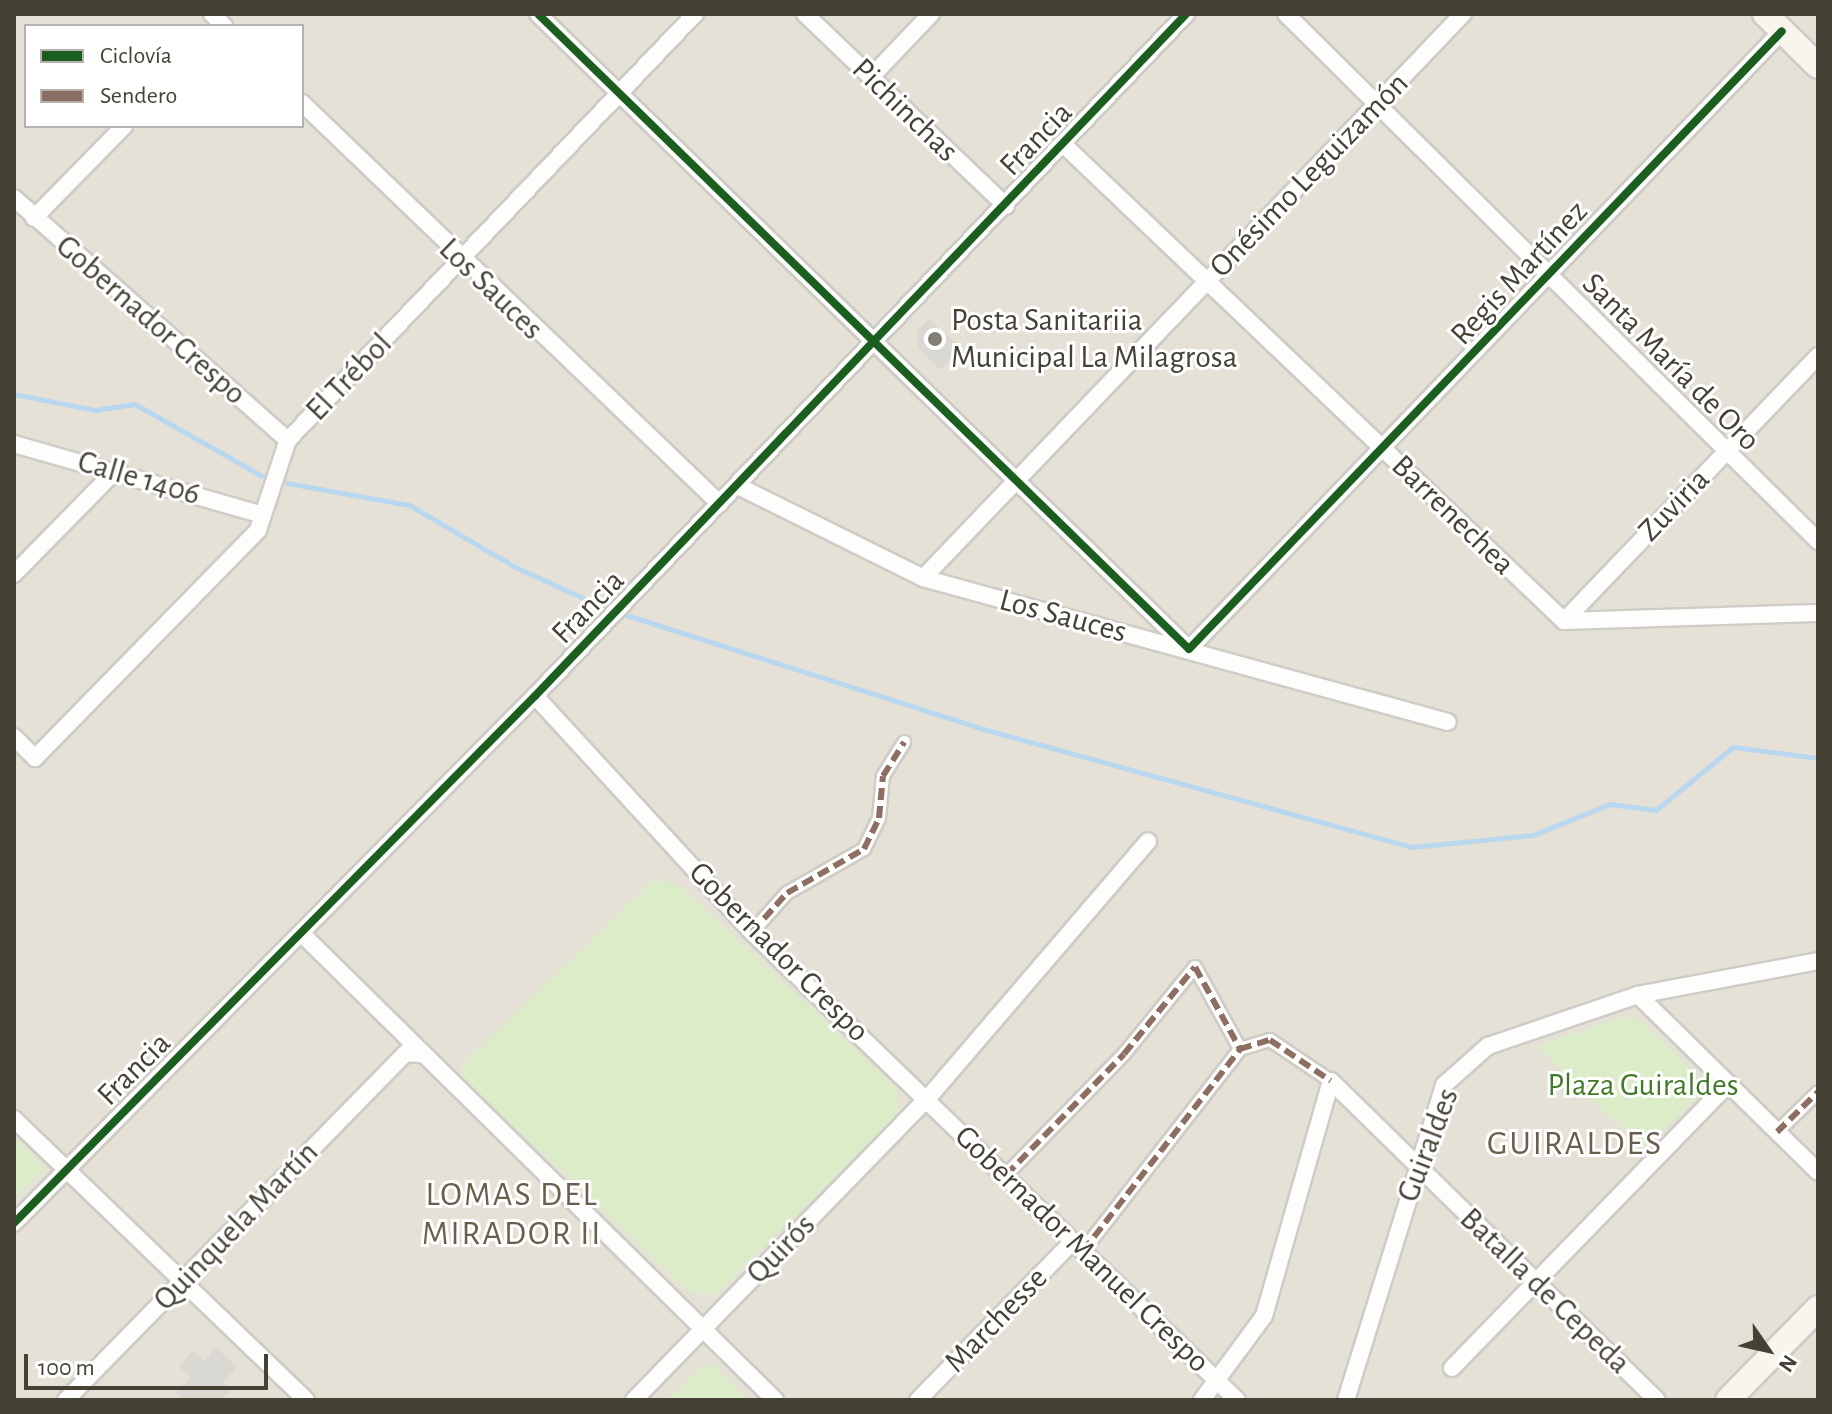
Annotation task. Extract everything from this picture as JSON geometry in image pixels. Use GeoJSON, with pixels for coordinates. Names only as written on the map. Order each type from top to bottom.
{"type":"FeatureCollection","features":[{"type":"Feature","properties":{"kind":"main road"},"geometry":{"type":"LineString","coordinates":[[1774,22],[1818,66]]}},
{"type":"Feature","properties":{"kind":"main road"},"geometry":{"type":"LineString","coordinates":[[1728,1400],[1818,1308]]}},
{"type":"Feature","properties":{"kind":"street"},"geometry":{"type":"LineString","coordinates":[[538,14],[1013,486],[1189,649]]}},
{"type":"Feature","properties":{"kind":"street","name":"El Trébol"},"geometry":{"type":"LineString","coordinates":[[14,737],[35,758],[258,530],[288,440],[695,14]]}},
{"type":"Feature","properties":{"kind":"street","name":"Pichinchas"},"geometry":{"type":"LineString","coordinates":[[805,14],[1006,206]]}},
{"type":"Feature","properties":{"kind":"street"},"geometry":{"type":"LineString","coordinates":[[871,77],[931,14]]}},
{"type":"Feature","properties":{"kind":"street","name":"Francia"},"geometry":{"type":"LineString","coordinates":[[14,1223],[303,935],[535,696],[873,347],[1186,14]]}},
{"type":"Feature","properties":{"kind":"street","name":"Santa María de Oro"},"geometry":{"type":"LineString","coordinates":[[1286,14],[1818,541]]}},
{"type":"Feature","properties":{"kind":"street","name":"Onésimo Leguizamón"},"geometry":{"type":"LineString","coordinates":[[923,578],[1463,14]]}},
{"type":"Feature","properties":{"kind":"street","name":"Regis Martínez"},"geometry":{"type":"LineString","coordinates":[[1189,649],[1550,275],[1774,22]]}},
{"type":"Feature","properties":{"kind":"street","name":"Los Sauces"},"geometry":{"type":"LineString","coordinates":[[304,105],[460,260],[720,504]]}},
{"type":"Feature","properties":{"kind":"street"},"geometry":{"type":"LineString","coordinates":[[34,218],[122,128]]}},
{"type":"Feature","properties":{"kind":"street","name":"Barrenechea"},"geometry":{"type":"LineString","coordinates":[[1064,145],[1564,621]]}},
{"type":"Feature","properties":{"kind":"street","name":"Gobernador Crespo"},"geometry":{"type":"LineString","coordinates":[[14,198],[288,440]]}},
{"type":"Feature","properties":{"kind":"street","name":"Zuviria"},"geometry":{"type":"LineString","coordinates":[[1564,621],[1818,356]]}},
{"type":"Feature","properties":{"kind":"street","name":"Calle 1406"},"geometry":{"type":"LineString","coordinates":[[14,444],[118,468],[263,515]]}},
{"type":"Feature","properties":{"kind":"street"},"geometry":{"type":"LineString","coordinates":[[14,574],[118,468]]}},
{"type":"Feature","properties":{"kind":"street","name":"Los Sauces"},"geometry":{"type":"LineString","coordinates":[[738,486],[923,578],[1448,722]]}},
{"type":"Feature","properties":{"kind":"street"},"geometry":{"type":"LineString","coordinates":[[1564,621],[1818,613]]}},
{"type":"Feature","properties":{"kind":"street","name":"Gobernador Crespo"},"geometry":{"type":"LineString","coordinates":[[535,696],[752,932],[928,1098]]}},
{"type":"Feature","properties":{"kind":"street"},"geometry":{"type":"LineString","coordinates":[[752,932],[787,893],[864,849],[879,818],[883,776],[904,742]]}},
{"type":"Feature","properties":{"kind":"street","name":"Quirós"},"geometry":{"type":"LineString","coordinates":[[634,1400],[928,1098],[1148,841]]}},
{"type":"Feature","properties":{"kind":"street"},"geometry":{"type":"LineString","coordinates":[[303,935],[409,1032],[413,1053],[775,1400]]}},
{"type":"Feature","properties":{"kind":"street","name":"Guiraldes"},"geometry":{"type":"LineString","coordinates":[[1346,1400],[1415,1163],[1444,1085],[1488,1046],[1638,995],[1818,961]]}},
{"type":"Feature","properties":{"kind":"street"},"geometry":{"type":"LineString","coordinates":[[1006,1175],[1124,1054],[1195,967],[1240,1049]]}},
{"type":"Feature","properties":{"kind":"street"},"geometry":{"type":"LineString","coordinates":[[1638,995],[1818,1172]]}},
{"type":"Feature","properties":{"kind":"street"},"geometry":{"type":"LineString","coordinates":[[1078,1246],[1240,1049],[1270,1040],[1331,1081],[1264,1316],[1219,1382],[1202,1400]]}},
{"type":"Feature","properties":{"kind":"street","name":"Quinquela Martín"},"geometry":{"type":"LineString","coordinates":[[66,1400],[413,1053]]}},
{"type":"Feature","properties":{"kind":"street","name":"Batalla de Cepeda"},"geometry":{"type":"LineString","coordinates":[[1331,1081],[1657,1400]]}},
{"type":"Feature","properties":{"kind":"street"},"geometry":{"type":"LineString","coordinates":[[1452,1368],[1728,1084]]}},
{"type":"Feature","properties":{"kind":"street"},"geometry":{"type":"LineString","coordinates":[[1777,1132],[1818,1092]]}},
{"type":"Feature","properties":{"kind":"street","name":"Gobernador Manuel Crespo"},"geometry":{"type":"LineString","coordinates":[[928,1098],[1237,1400]]}},
{"type":"Feature","properties":{"kind":"street"},"geometry":{"type":"LineString","coordinates":[[14,1119],[306,1400]]}},
{"type":"Feature","properties":{"kind":"street","name":"Marchesse"},"geometry":{"type":"LineString","coordinates":[[918,1400],[1078,1246]]}},
{"type":"Feature","properties":{"kind":"shaded area"},"geometry":{"type":"Polygon","coordinates":[[[14,14],[1818,14],[1818,1400],[14,1400],[14,14]]]}},
{"type":"Feature","properties":{"kind":"green space"},"geometry":{"type":"Polygon","coordinates":[[[656,878],[681,887],[897,1088],[899,1112],[715,1295],[689,1292],[461,1076],[462,1064],[656,878]]]}},
{"type":"Feature","properties":{"kind":"green space","name":"Plaza Guiraldes"},"geometry":{"type":"Polygon","coordinates":[[[1623,1017],[1637,1018],[1702,1079],[1703,1092],[1644,1149],[1536,1046],[1623,1017]]]}},
{"type":"Feature","properties":{"kind":"green space"},"geometry":{"type":"Polygon","coordinates":[[[14,1136],[46,1168],[14,1199],[14,1136]]]}},
{"type":"Feature","properties":{"kind":"green space"},"geometry":{"type":"Polygon","coordinates":[[[703,1364],[715,1366],[748,1400],[668,1400],[703,1364]]]}},
{"type":"Feature","properties":{"kind":"building","name":"Posta Sanitariia Municipal La Milagrosa"},"geometry":{"type":"Polygon","coordinates":[[[929,319],[961,348],[940,370],[918,349],[918,330],[929,319]]]}},
{"type":"Feature","properties":{"kind":"building"},"geometry":{"type":"Polygon","coordinates":[[[216,1347],[237,1367],[223,1382],[232,1390],[222,1400],[184,1400],[176,1393],[190,1377],[179,1366],[193,1351],[204,1361],[216,1347]]]}},
{"type":"Feature","properties":{"kind":"waterway"},"geometry":{"type":"LineString","coordinates":[[14,394],[95,410],[135,404],[262,476]]}},
{"type":"Feature","properties":{"kind":"waterway"},"geometry":{"type":"LineString","coordinates":[[287,483],[409,505],[515,567],[610,610]]}},
{"type":"Feature","properties":{"kind":"waterway"},"geometry":{"type":"LineString","coordinates":[[620,613],[983,729],[1412,847],[1533,835],[1610,804],[1656,810],[1733,747],[1818,758]]}},
{"type":"Feature","properties":{"kind":"marked path"},"geometry":{"type":"LineString","coordinates":[[752,932],[787,893],[864,849],[879,818],[883,776],[904,742]]}},
{"type":"Feature","properties":{"kind":"marked path"},"geometry":{"type":"LineString","coordinates":[[1006,1175],[1124,1054],[1195,967],[1240,1049]]}},
{"type":"Feature","properties":{"kind":"marked path"},"geometry":{"type":"LineString","coordinates":[[1083,1251],[1240,1049],[1270,1040],[1331,1081]]}},
{"type":"Feature","properties":{"kind":"marked path"},"geometry":{"type":"LineString","coordinates":[[1777,1132],[1818,1092]]}},
{"type":"Feature","properties":{"kind":"cycle path"},"geometry":{"type":"LineString","coordinates":[[538,14],[1189,649],[1782,31]]}},
{"type":"Feature","properties":{"kind":"cycle path"},"geometry":{"type":"LineString","coordinates":[[14,1223],[535,696],[1186,14]]}},
{"type":"Feature","properties":{"kind":"place","name":"Posta Sanitariia Municipal La Milagrosa"},"geometry":{"type":"Point","coordinates":[935,339]}},
{"type":"Feature","properties":{"kind":"district","name":"GUIRALDES"},"geometry":{"type":"Point","coordinates":[1575,1145]}},
{"type":"Feature","properties":{"kind":"district","name":"LOMAS DEL MIRADOR II"},"geometry":{"type":"Point","coordinates":[512,1214]}}]}
